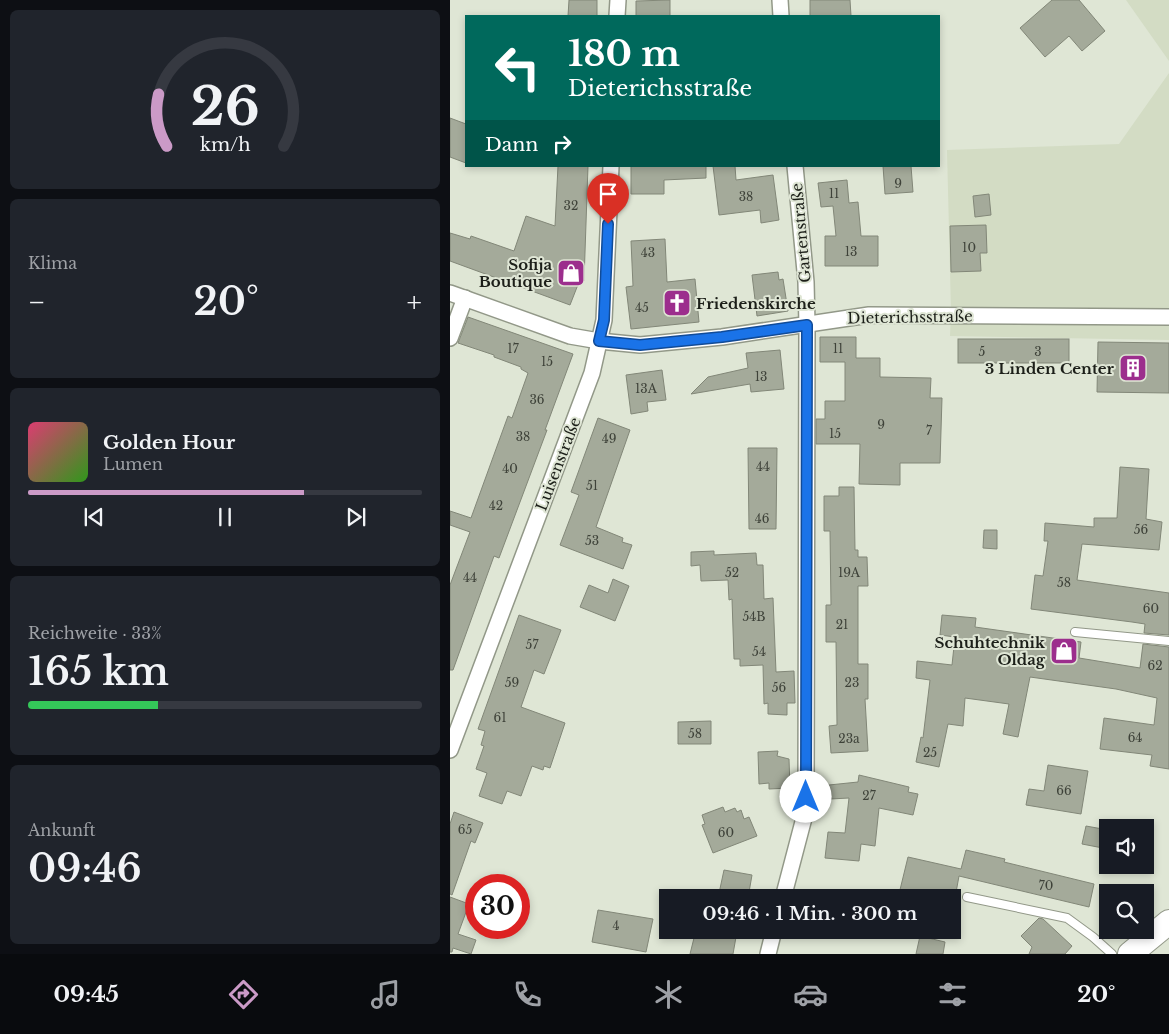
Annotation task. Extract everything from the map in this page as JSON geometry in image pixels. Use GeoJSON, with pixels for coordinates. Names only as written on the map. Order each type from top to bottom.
{"type":"FeatureCollection","features":[{"type":"Feature","properties":{"kind":"main road"},"geometry":{"type":"LineString","coordinates":[[1126,953],[1169,922]]}},
{"type":"Feature","properties":{"kind":"main road"},"geometry":{"type":"LineString","coordinates":[[1126,953],[1169,935]]}},
{"type":"Feature","properties":{"kind":"street"},"geometry":{"type":"LineString","coordinates":[[617,15],[618,0]]}},
{"type":"Feature","properties":{"kind":"street"},"geometry":{"type":"LineString","coordinates":[[780,0],[781,15]]}},
{"type":"Feature","properties":{"kind":"street","name":"Luisenstraße"},"geometry":{"type":"LineString","coordinates":[[450,750],[592,373],[604,320],[610,167]]}},
{"type":"Feature","properties":{"kind":"street","name":"Gartenstraße"},"geometry":{"type":"LineString","coordinates":[[785,889],[804,818],[806,797],[807,325],[806,282],[795,167]]}},
{"type":"Feature","properties":{"kind":"street","name":"Dieterichsstraße"},"geometry":{"type":"LineString","coordinates":[[450,293],[570,336],[640,345],[722,337],[869,315],[1169,317]]}},
{"type":"Feature","properties":{"kind":"street"},"geometry":{"type":"LineString","coordinates":[[450,338],[465,298]]}},
{"type":"Feature","properties":{"kind":"street"},"geometry":{"type":"LineString","coordinates":[[768,954],[772,939]]}},
{"type":"Feature","properties":{"kind":"lane"},"geometry":{"type":"LineString","coordinates":[[1075,632],[1169,641]]}},
{"type":"Feature","properties":{"kind":"lane"},"geometry":{"type":"LineString","coordinates":[[967,898],[1067,918],[1093,937],[1126,953]]}},
{"type":"Feature","properties":{"kind":"shaded area"},"geometry":{"type":"Polygon","coordinates":[[[1126,0],[1169,0],[1169,61],[1126,0]]]}},
{"type":"Feature","properties":{"kind":"shaded area"},"geometry":{"type":"Polygon","coordinates":[[[1169,73],[1169,340],[950,336],[947,150],[1119,144],[1169,73]]]}},
{"type":"Feature","properties":{"kind":"building"},"geometry":{"type":"Polygon","coordinates":[[[569,0],[597,0],[597,15],[568,15],[569,0]]]}},
{"type":"Feature","properties":{"kind":"building"},"geometry":{"type":"Polygon","coordinates":[[[670,0],[670,15],[636,15],[636,1],[670,0]]]}},
{"type":"Feature","properties":{"kind":"building"},"geometry":{"type":"Polygon","coordinates":[[[810,0],[850,0],[851,15],[810,15],[810,0]]]}},
{"type":"Feature","properties":{"kind":"building"},"geometry":{"type":"Polygon","coordinates":[[[1052,0],[1079,0],[1105,31],[1082,51],[1069,36],[1045,57],[1020,28],[1052,0]]]}},
{"type":"Feature","properties":{"kind":"building"},"geometry":{"type":"Polygon","coordinates":[[[450,118],[465,124],[465,163],[450,157],[450,118]]]}},
{"type":"Feature","properties":{"kind":"building"},"geometry":{"type":"Polygon","coordinates":[[[558,167],[588,167],[584,281],[579,282],[570,305],[450,261],[450,233],[470,239],[471,236],[514,251],[526,216],[555,226],[558,167]]]}},
{"type":"Feature","properties":{"kind":"building"},"geometry":{"type":"Polygon","coordinates":[[[631,167],[706,167],[706,178],[664,180],[664,194],[631,194],[631,167]]]}},
{"type":"Feature","properties":{"kind":"building"},"geometry":{"type":"Polygon","coordinates":[[[713,167],[735,167],[736,180],[773,175],[779,220],[761,223],[760,210],[719,215],[713,167]]]}},
{"type":"Feature","properties":{"kind":"building"},"geometry":{"type":"Polygon","coordinates":[[[883,167],[911,167],[913,192],[885,194],[883,167]]]}},
{"type":"Feature","properties":{"kind":"building"},"geometry":{"type":"Polygon","coordinates":[[[847,180],[849,203],[858,202],[861,236],[878,236],[878,266],[825,266],[825,236],[836,236],[833,206],[821,207],[818,183],[847,180]]]}},
{"type":"Feature","properties":{"kind":"building"},"geometry":{"type":"Polygon","coordinates":[[[989,194],[991,215],[975,217],[973,196],[989,194]]]}},
{"type":"Feature","properties":{"kind":"building"},"geometry":{"type":"Polygon","coordinates":[[[986,225],[987,253],[980,253],[981,271],[951,272],[950,226],[986,225]]]}},
{"type":"Feature","properties":{"kind":"building"},"geometry":{"type":"Polygon","coordinates":[[[665,239],[667,282],[695,279],[699,322],[631,329],[626,287],[633,286],[631,241],[665,239]]]}},
{"type":"Feature","properties":{"kind":"building"},"geometry":{"type":"Polygon","coordinates":[[[778,272],[779,280],[783,279],[788,311],[757,316],[752,275],[778,272]]]}},
{"type":"Feature","properties":{"kind":"building"},"geometry":{"type":"Polygon","coordinates":[[[468,317],[573,354],[499,558],[494,556],[453,670],[450,670],[450,585],[470,532],[450,525],[450,511],[471,518],[508,416],[512,418],[528,373],[521,369],[521,367],[494,357],[494,355],[458,343],[468,317]]]}},
{"type":"Feature","properties":{"kind":"building"},"geometry":{"type":"Polygon","coordinates":[[[820,337],[856,337],[856,358],[880,358],[880,377],[931,378],[930,398],[942,398],[940,463],[900,463],[900,485],[859,484],[860,444],[816,444],[816,419],[825,419],[825,401],[845,401],[845,362],[820,362],[820,337]]]}},
{"type":"Feature","properties":{"kind":"building"},"geometry":{"type":"Polygon","coordinates":[[[958,339],[1069,339],[1069,363],[958,363],[958,339]]]}},
{"type":"Feature","properties":{"kind":"building","name":"3 Linden Center"},"geometry":{"type":"Polygon","coordinates":[[[1098,342],[1169,343],[1169,393],[1097,392],[1098,342]]]}},
{"type":"Feature","properties":{"kind":"building"},"geometry":{"type":"Polygon","coordinates":[[[780,350],[784,389],[751,392],[750,384],[691,394],[708,377],[748,368],[746,353],[780,350]]]}},
{"type":"Feature","properties":{"kind":"building"},"geometry":{"type":"Polygon","coordinates":[[[662,370],[666,400],[647,402],[648,411],[631,414],[626,375],[662,370]]]}},
{"type":"Feature","properties":{"kind":"building"},"geometry":{"type":"Polygon","coordinates":[[[598,418],[630,430],[596,527],[623,538],[622,542],[632,545],[623,569],[560,545],[579,495],[571,492],[598,418]]]}},
{"type":"Feature","properties":{"kind":"building"},"geometry":{"type":"Polygon","coordinates":[[[748,448],[777,448],[776,529],[749,529],[748,448]]]}},
{"type":"Feature","properties":{"kind":"building"},"geometry":{"type":"Polygon","coordinates":[[[1120,467],[1149,469],[1146,519],[1162,522],[1159,550],[1082,544],[1077,580],[1169,593],[1169,635],[1144,633],[1145,624],[1031,609],[1035,575],[1043,576],[1048,541],[1044,541],[1045,523],[1094,527],[1094,518],[1117,518],[1120,467]]]}},
{"type":"Feature","properties":{"kind":"building"},"geometry":{"type":"Polygon","coordinates":[[[839,487],[854,487],[855,550],[858,550],[858,557],[867,557],[868,586],[858,586],[858,664],[868,664],[868,699],[865,699],[868,751],[831,753],[829,726],[837,725],[836,642],[826,642],[826,605],[831,605],[830,531],[824,531],[824,496],[839,496],[839,487]]]}},
{"type":"Feature","properties":{"kind":"building"},"geometry":{"type":"Polygon","coordinates":[[[984,530],[997,530],[997,549],[983,548],[984,530]]]}},
{"type":"Feature","properties":{"kind":"building"},"geometry":{"type":"Polygon","coordinates":[[[714,551],[714,555],[756,553],[757,565],[763,565],[764,599],[773,598],[776,672],[794,671],[795,703],[787,703],[787,715],[768,714],[768,703],[764,704],[763,665],[740,666],[740,659],[734,659],[732,599],[729,600],[728,580],[701,581],[700,565],[691,566],[691,552],[714,551]]]}},
{"type":"Feature","properties":{"kind":"building"},"geometry":{"type":"Polygon","coordinates":[[[613,579],[629,586],[615,621],[580,607],[589,585],[608,593],[613,579]]]}},
{"type":"Feature","properties":{"kind":"building"},"geometry":{"type":"Polygon","coordinates":[[[519,615],[561,630],[544,674],[534,670],[521,707],[565,723],[550,768],[544,766],[543,770],[532,766],[521,796],[507,791],[502,804],[479,796],[487,773],[476,769],[484,746],[481,745],[485,731],[478,729],[519,615]]]}},
{"type":"Feature","properties":{"kind":"building"},"geometry":{"type":"Polygon","coordinates":[[[942,615],[976,618],[975,627],[1081,642],[1079,658],[1140,668],[1143,644],[1169,647],[1169,769],[1150,766],[1152,755],[1100,749],[1104,718],[1154,725],[1157,698],[1116,689],[1030,677],[1018,737],[1003,734],[1009,704],[965,698],[963,726],[948,724],[939,767],[916,762],[921,737],[923,738],[930,680],[916,678],[917,661],[952,665],[955,637],[940,635],[942,615]]]}},
{"type":"Feature","properties":{"kind":"building"},"geometry":{"type":"Polygon","coordinates":[[[711,721],[711,744],[678,744],[678,722],[711,721]]]}},
{"type":"Feature","properties":{"kind":"building"},"geometry":{"type":"Polygon","coordinates":[[[778,751],[777,756],[789,759],[790,788],[769,789],[769,783],[759,784],[758,752],[778,751]]]}},
{"type":"Feature","properties":{"kind":"building"},"geometry":{"type":"Polygon","coordinates":[[[1048,765],[1088,771],[1081,814],[1026,805],[1029,789],[1044,791],[1048,765]]]}},
{"type":"Feature","properties":{"kind":"building"},"geometry":{"type":"Polygon","coordinates":[[[859,775],[909,787],[908,792],[918,794],[913,815],[879,808],[875,846],[861,844],[859,861],[825,858],[828,832],[845,833],[849,798],[830,799],[829,785],[858,782],[859,775]]]}},
{"type":"Feature","properties":{"kind":"building"},"geometry":{"type":"Polygon","coordinates":[[[723,807],[725,812],[735,808],[737,812],[741,810],[744,819],[749,817],[757,836],[713,853],[702,825],[705,824],[702,815],[723,807]]]}},
{"type":"Feature","properties":{"kind":"building"},"geometry":{"type":"Polygon","coordinates":[[[454,812],[483,823],[475,843],[471,841],[452,895],[450,894],[450,824],[454,812]]]}},
{"type":"Feature","properties":{"kind":"building"},"geometry":{"type":"Polygon","coordinates":[[[1086,826],[1099,828],[1099,847],[1082,844],[1086,826]]]}},
{"type":"Feature","properties":{"kind":"building"},"geometry":{"type":"Polygon","coordinates":[[[966,850],[1005,859],[1004,862],[1094,884],[1089,907],[959,876],[957,889],[900,889],[908,857],[961,869],[966,850]]]}},
{"type":"Feature","properties":{"kind":"building"},"geometry":{"type":"Polygon","coordinates":[[[724,870],[752,875],[750,889],[720,889],[724,870]]]}},
{"type":"Feature","properties":{"kind":"building"},"geometry":{"type":"Polygon","coordinates":[[[450,897],[465,903],[465,915],[458,934],[465,936],[465,939],[476,940],[471,954],[453,948],[452,952],[450,952],[450,897]]]}},
{"type":"Feature","properties":{"kind":"building"},"geometry":{"type":"Polygon","coordinates":[[[598,910],[653,919],[646,952],[592,942],[598,910]]]}},
{"type":"Feature","properties":{"kind":"building"},"geometry":{"type":"Polygon","coordinates":[[[1039,918],[1043,919],[1072,946],[1065,954],[1029,954],[1032,947],[1021,936],[1039,918]]]}},
{"type":"Feature","properties":{"kind":"building"},"geometry":{"type":"Polygon","coordinates":[[[694,939],[736,939],[733,954],[690,954],[694,939]]]}},
{"type":"Feature","properties":{"kind":"building"},"geometry":{"type":"Polygon","coordinates":[[[919,939],[932,939],[945,942],[943,954],[916,954],[919,939]]]}},
{"type":"Feature","properties":{"kind":"place","name":"Sofija Boutique"},"geometry":{"type":"Point","coordinates":[571,273]}},
{"type":"Feature","properties":{"kind":"place","name":"Friedenskirche"},"geometry":{"type":"Point","coordinates":[677,303]}},
{"type":"Feature","properties":{"kind":"place","name":"3 Linden Center"},"geometry":{"type":"Point","coordinates":[1133,368]}},
{"type":"Feature","properties":{"kind":"place","name":"Schuhtechnik Oldag"},"geometry":{"type":"Point","coordinates":[1064,651]}},
{"type":"Feature","properties":{"kind":"route"},"geometry":{"type":"LineString","coordinates":[[608,224],[604,320],[599,341],[640,345],[722,337],[807,325],[806,797]]}}]}
